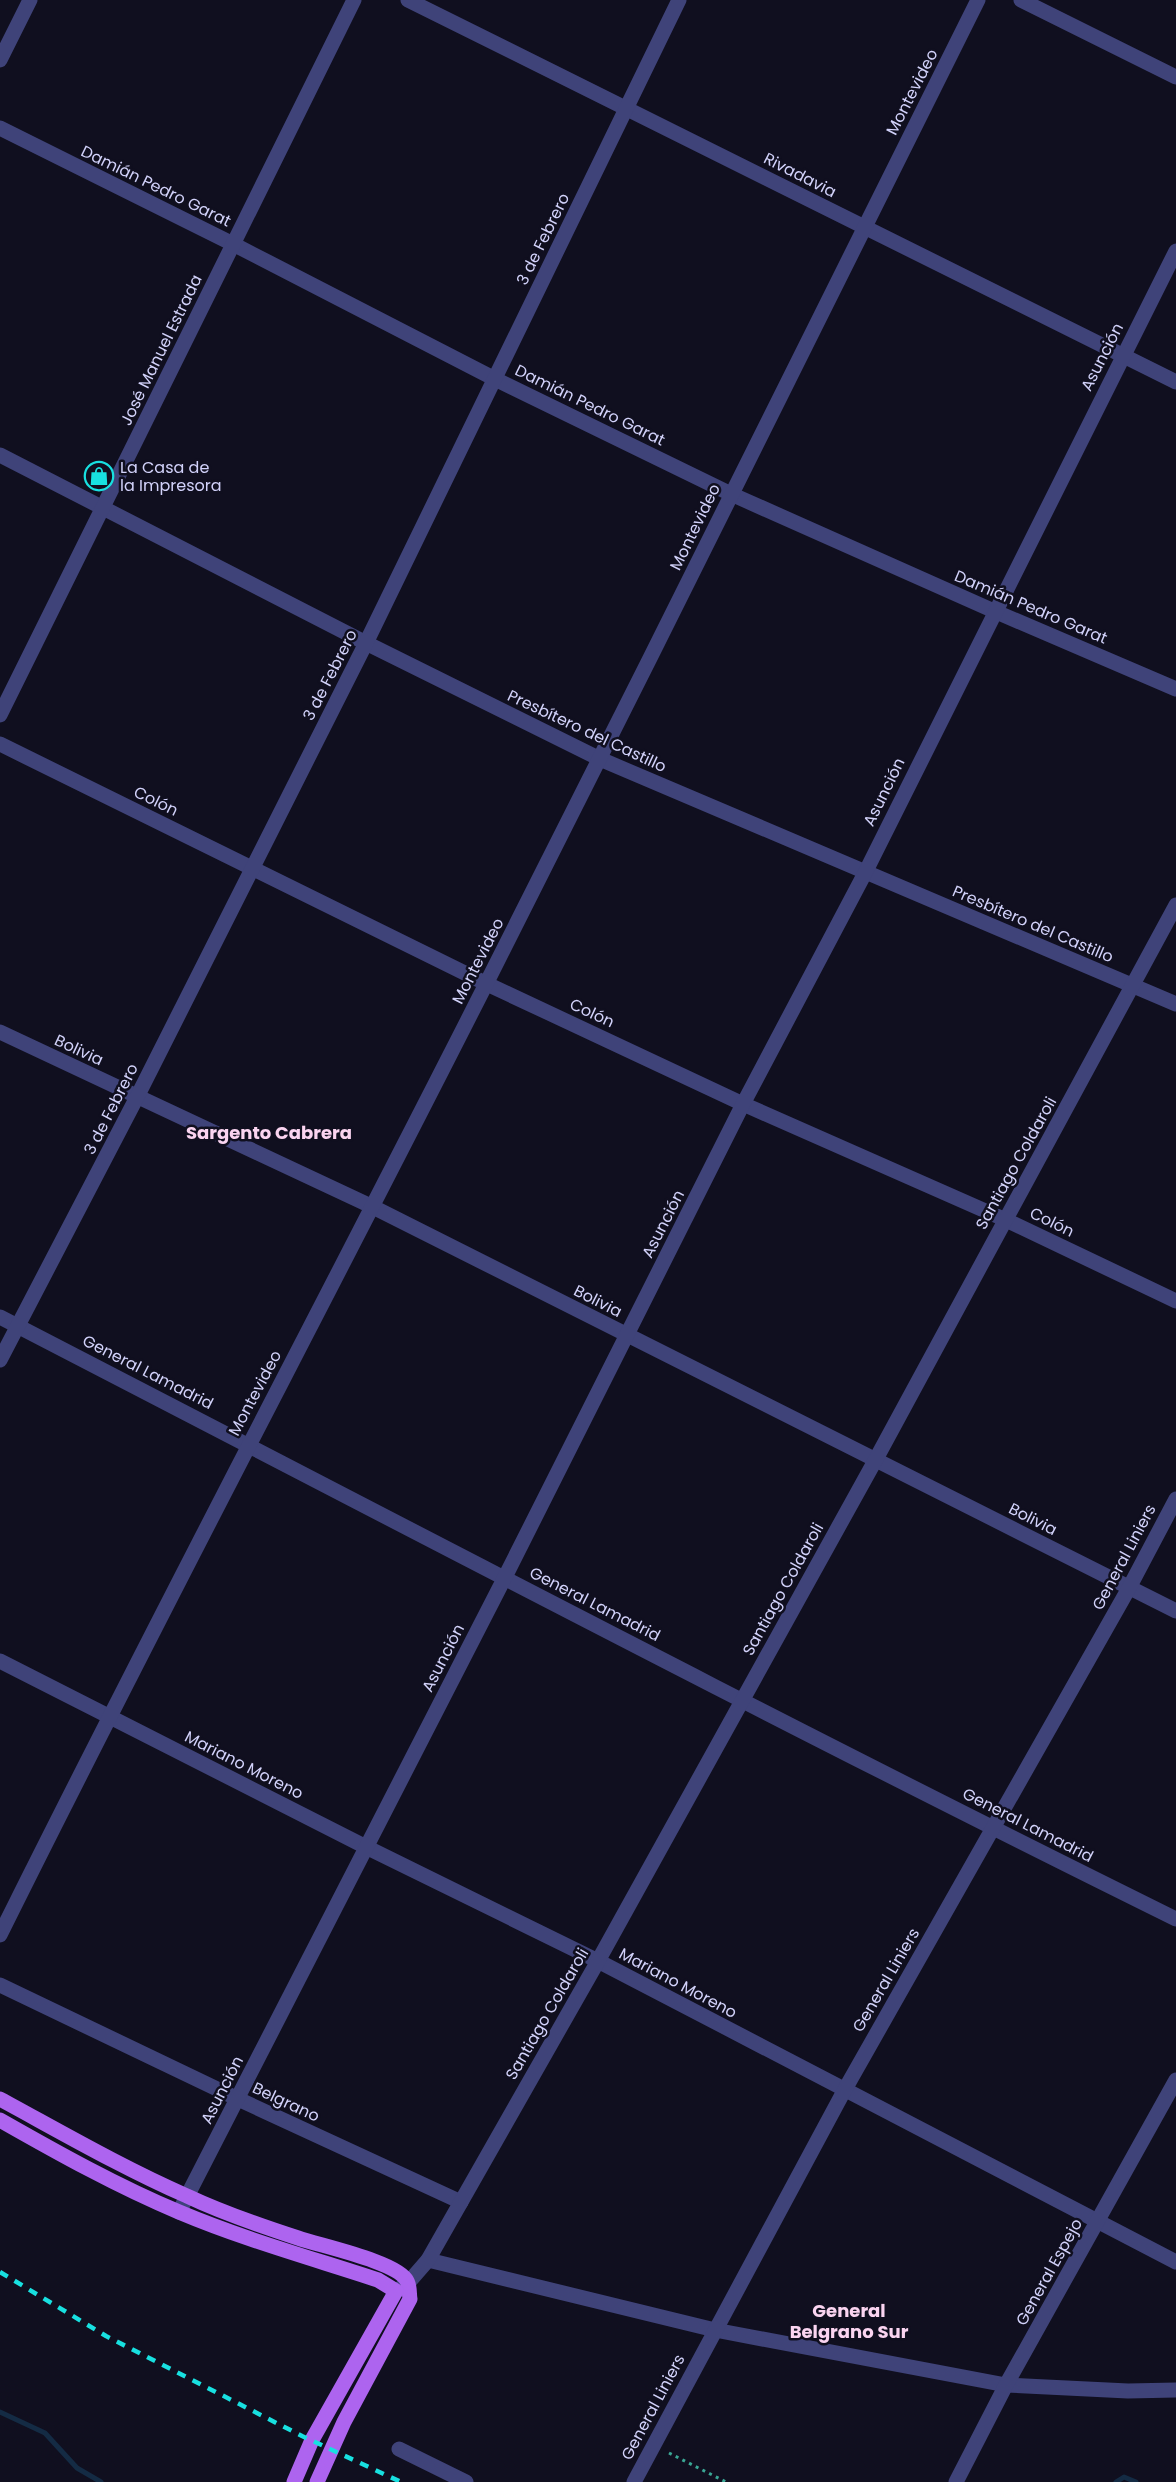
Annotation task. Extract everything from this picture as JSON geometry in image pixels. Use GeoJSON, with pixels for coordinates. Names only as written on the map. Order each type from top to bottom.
{"type":"FeatureCollection","features":[{"type":"Feature","properties":{"kind":"main road"},"geometry":{"type":"LineString","coordinates":[[0,2099],[187,2196],[297,2238],[390,2266],[410,2299],[344,2422],[317,2482]]}},
{"type":"Feature","properties":{"kind":"main road"},"geometry":{"type":"LineString","coordinates":[[0,2120],[67,2158],[179,2212],[402,2287]]}},
{"type":"Feature","properties":{"kind":"main road","name":"Santiago Coldaroli"},"geometry":{"type":"LineString","coordinates":[[294,2482],[312,2440],[402,2287]]}},
{"type":"Feature","properties":{"kind":"street"},"geometry":{"type":"LineString","coordinates":[[0,60],[30,0]]}},
{"type":"Feature","properties":{"kind":"street","name":"José Manuel Estrada"},"geometry":{"type":"LineString","coordinates":[[0,715],[354,0]]}},
{"type":"Feature","properties":{"kind":"street","name":"Rivadavia"},"geometry":{"type":"LineString","coordinates":[[408,0],[1176,382]]}},
{"type":"Feature","properties":{"kind":"street","name":"3 de Febrero"},"geometry":{"type":"LineString","coordinates":[[0,1360],[137,1097],[366,644],[679,0]]}},
{"type":"Feature","properties":{"kind":"street","name":"Montevideo"},"geometry":{"type":"LineString","coordinates":[[0,1935],[248,1444],[487,984],[978,0]]}},
{"type":"Feature","properties":{"kind":"street"},"geometry":{"type":"LineString","coordinates":[[1021,0],[1176,77]]}},
{"type":"Feature","properties":{"kind":"street","name":"Damián Pedro Garat"},"geometry":{"type":"LineString","coordinates":[[0,128],[233,244],[495,379],[731,494],[1176,689]]}},
{"type":"Feature","properties":{"kind":"street","name":"Asunción"},"geometry":{"type":"LineString","coordinates":[[179,2212],[505,1577],[743,1104],[865,873],[1176,251]]}},
{"type":"Feature","properties":{"kind":"street","name":"Presbítero del Castillo"},"geometry":{"type":"LineString","coordinates":[[0,455],[366,644],[600,759],[1176,1004]]}},
{"type":"Feature","properties":{"kind":"street","name":"Colón"},"geometry":{"type":"LineString","coordinates":[[0,744],[487,984],[743,1104],[1006,1220],[1176,1301]]}},
{"type":"Feature","properties":{"kind":"street","name":"Santiago Coldaroli"},"geometry":{"type":"LineString","coordinates":[[402,2287],[428,2259],[598,1961],[876,1459],[1176,905]]}},
{"type":"Feature","properties":{"kind":"street","name":"Bolivia"},"geometry":{"type":"LineString","coordinates":[[0,1032],[373,1207],[1176,1611]]}},
{"type":"Feature","properties":{"kind":"street","name":"General Lamadrid"},"geometry":{"type":"LineString","coordinates":[[0,1317],[993,1829],[1176,1919]]}},
{"type":"Feature","properties":{"kind":"street","name":"General Liniers"},"geometry":{"type":"LineString","coordinates":[[634,2482],[844,2091],[1129,1588],[1176,1499]]}},
{"type":"Feature","properties":{"kind":"street","name":"Mariano Moreno"},"geometry":{"type":"LineString","coordinates":[[0,1661],[366,1847],[598,1961],[1176,2262]]}},
{"type":"Feature","properties":{"kind":"street","name":"Belgrano"},"geometry":{"type":"LineString","coordinates":[[0,1985],[461,2202]]}},
{"type":"Feature","properties":{"kind":"street","name":"General Espejo"},"geometry":{"type":"LineString","coordinates":[[956,2482],[1006,2385],[1176,2080]]}},
{"type":"Feature","properties":{"kind":"street"},"geometry":{"type":"LineString","coordinates":[[428,2259],[715,2330],[1006,2385],[1128,2391],[1176,2390]]}},
{"type":"Feature","properties":{"kind":"street"},"geometry":{"type":"LineString","coordinates":[[399,2449],[466,2482]]}},
{"type":"Feature","properties":{"kind":"path"},"geometry":{"type":"LineString","coordinates":[[652,2445],[726,2482]]}},
{"type":"Feature","properties":{"kind":"waterway"},"geometry":{"type":"LineString","coordinates":[[0,2412],[45,2433],[77,2468],[101,2482]]}},
{"type":"Feature","properties":{"kind":"waterway"},"geometry":{"type":"LineString","coordinates":[[1116,2482],[1124,2477],[1136,2482]]}},
{"type":"Feature","properties":{"kind":"railway"},"geometry":{"type":"LineString","coordinates":[[0,2272],[106,2336],[302,2436],[401,2482]]}},
{"type":"Feature","properties":{"kind":"place","name":"La Casa de la Impresora"},"geometry":{"type":"Point","coordinates":[99,476]}},
{"type":"Feature","properties":{"kind":"district","name":"Sargento Cabrera"},"geometry":{"type":"Point","coordinates":[269,1132]}},
{"type":"Feature","properties":{"kind":"district","name":"General Belgrano Sur"},"geometry":{"type":"Point","coordinates":[849,2320]}}]}
